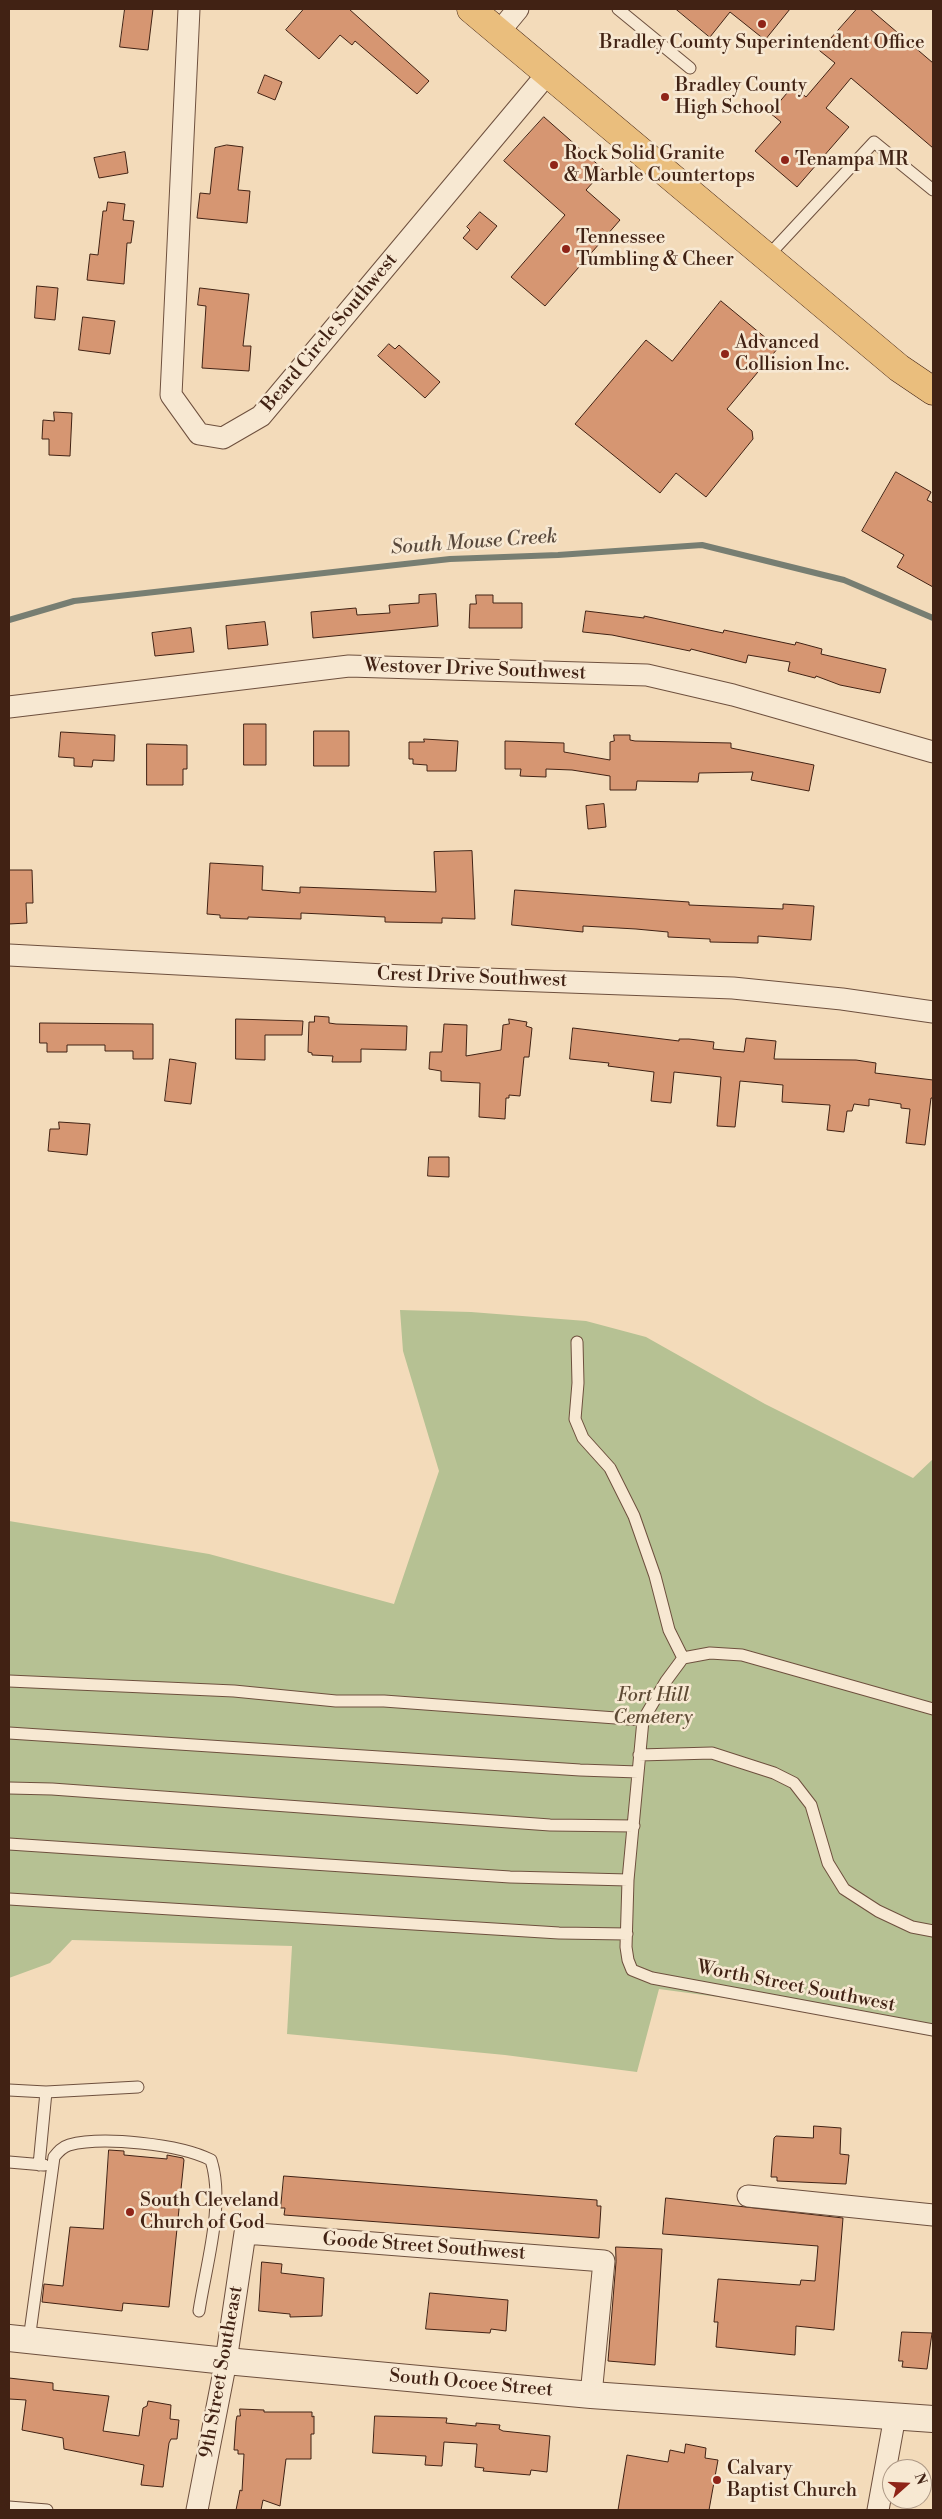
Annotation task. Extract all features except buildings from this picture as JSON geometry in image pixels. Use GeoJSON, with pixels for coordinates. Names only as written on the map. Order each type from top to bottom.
{"type":"FeatureCollection","features":[{"type":"Feature","properties":{"kind":"main road"},"geometry":{"type":"LineString","coordinates":[[471,9],[899,368],[933,391]]}},
{"type":"Feature","properties":{"kind":"street","name":"Beard Circle Southwest"},"geometry":{"type":"LineString","coordinates":[[189,9],[172,395],[199,434],[223,438],[261,416],[548,72]]}},
{"type":"Feature","properties":{"kind":"street"},"geometry":{"type":"LineString","coordinates":[[500,32],[518,9]]}},
{"type":"Feature","properties":{"kind":"street","name":"Westover Drive Southwest"},"geometry":{"type":"LineString","coordinates":[[9,707],[349,666],[647,675],[733,695],[933,752]]}},
{"type":"Feature","properties":{"kind":"street","name":"Crest Drive Southwest"},"geometry":{"type":"LineString","coordinates":[[9,955],[403,976],[733,988],[842,999],[933,1012]]}},
{"type":"Feature","properties":{"kind":"street"},"geometry":{"type":"LineString","coordinates":[[748,2196],[933,2216]]}},
{"type":"Feature","properties":{"kind":"street","name":"Goode Street Southwest"},"geometry":{"type":"LineString","coordinates":[[244,2233],[604,2261],[591,2395]]}},
{"type":"Feature","properties":{"kind":"street","name":"9th Street Southeast"},"geometry":{"type":"LineString","coordinates":[[197,2510],[226,2361],[244,2233]]}},
{"type":"Feature","properties":{"kind":"street","name":"South Ocoee Street"},"geometry":{"type":"LineString","coordinates":[[19,2339],[226,2361],[591,2395],[933,2419]]}},
{"type":"Feature","properties":{"kind":"street"},"geometry":{"type":"LineString","coordinates":[[878,2510],[895,2416]]}},
{"type":"Feature","properties":{"kind":"lane"},"geometry":{"type":"LineString","coordinates":[[618,9],[690,68]]}},
{"type":"Feature","properties":{"kind":"lane"},"geometry":{"type":"LineString","coordinates":[[767,257],[874,142],[933,190]]}},
{"type":"Feature","properties":{"kind":"lane"},"geometry":{"type":"LineString","coordinates":[[578,1342],[578,1383],[575,1419],[583,1438],[610,1468],[634,1516],[655,1576],[669,1630],[682,1658]]}},
{"type":"Feature","properties":{"kind":"lane"},"geometry":{"type":"LineString","coordinates":[[9,1899],[559,1933],[627,1934],[628,1880],[643,1720],[682,1658],[710,1652],[742,1655],[933,1709]]}},
{"type":"Feature","properties":{"kind":"lane"},"geometry":{"type":"LineString","coordinates":[[9,1681],[234,1691],[336,1701],[384,1701],[643,1720]]}},
{"type":"Feature","properties":{"kind":"lane"},"geometry":{"type":"LineString","coordinates":[[9,1733],[580,1770],[638,1772]]}},
{"type":"Feature","properties":{"kind":"lane"},"geometry":{"type":"LineString","coordinates":[[639,1755],[712,1753],[774,1773],[794,1783],[811,1805],[828,1863],[844,1889],[878,1911],[912,1927],[933,1931]]}},
{"type":"Feature","properties":{"kind":"lane"},"geometry":{"type":"LineString","coordinates":[[9,1788],[550,1825],[634,1826]]}},
{"type":"Feature","properties":{"kind":"lane"},"geometry":{"type":"LineString","coordinates":[[9,1844],[103,1852],[261,1860],[510,1877],[628,1880]]}},
{"type":"Feature","properties":{"kind":"lane","name":"Worth Street Southwest"},"geometry":{"type":"LineString","coordinates":[[627,1934],[628,1960],[632,1970],[652,1978],[933,2030]]}},
{"type":"Feature","properties":{"kind":"lane"},"geometry":{"type":"LineString","coordinates":[[9,2090],[46,2092],[138,2087]]}},
{"type":"Feature","properties":{"kind":"lane"},"geometry":{"type":"LineString","coordinates":[[39,2165],[46,2092]]}},
{"type":"Feature","properties":{"kind":"lane"},"geometry":{"type":"LineString","coordinates":[[19,2339],[35,2300],[54,2157],[60,2149],[68,2145],[112,2140],[196,2152],[211,2160],[216,2176],[218,2197],[199,2311]]}},
{"type":"Feature","properties":{"kind":"lane"},"geometry":{"type":"LineString","coordinates":[[9,2162],[53,2166]]}},
{"type":"Feature","properties":{"kind":"lane"},"geometry":{"type":"LineString","coordinates":[[9,2506],[47,2510]]}},
{"type":"Feature","properties":{"kind":"green space","name":"Fort Hill Cemetery"},"geometry":{"type":"Polygon","coordinates":[[[400,1310],[471,1312],[586,1321],[646,1337],[765,1404],[913,1478],[933,1459],[933,2026],[659,1989],[637,2072],[505,2055],[287,2034],[292,1946],[72,1940],[50,1963],[9,1978],[9,1521],[209,1554],[394,1604],[439,1471],[403,1351],[400,1310]]]}},
{"type":"Feature","properties":{"kind":"waterway","name":"South Mouse Creek"},"geometry":{"type":"LineString","coordinates":[[9,620],[74,601],[450,559],[558,555],[702,545],[844,580],[933,618]]}},
{"type":"Feature","properties":{"kind":"place","name":"Bradley County Superintendent Office"},"geometry":{"type":"Point","coordinates":[762,24]}},
{"type":"Feature","properties":{"kind":"place","name":"Bradley County High School"},"geometry":{"type":"Point","coordinates":[665,97]}},
{"type":"Feature","properties":{"kind":"place","name":"Tenampa MR"},"geometry":{"type":"Point","coordinates":[785,160]}},
{"type":"Feature","properties":{"kind":"place","name":"Rock Solid Granite & Marble Countertops"},"geometry":{"type":"Point","coordinates":[554,165]}},
{"type":"Feature","properties":{"kind":"place","name":"Tennessee Tumbling & Cheer"},"geometry":{"type":"Point","coordinates":[566,249]}},
{"type":"Feature","properties":{"kind":"place","name":"Advanced Collision Inc."},"geometry":{"type":"Point","coordinates":[725,354]}},
{"type":"Feature","properties":{"kind":"place","name":"South Cleveland Church of God"},"geometry":{"type":"Point","coordinates":[130,2212]}},
{"type":"Feature","properties":{"kind":"place","name":"Calvary Baptist Church"},"geometry":{"type":"Point","coordinates":[717,2480]}}]}
